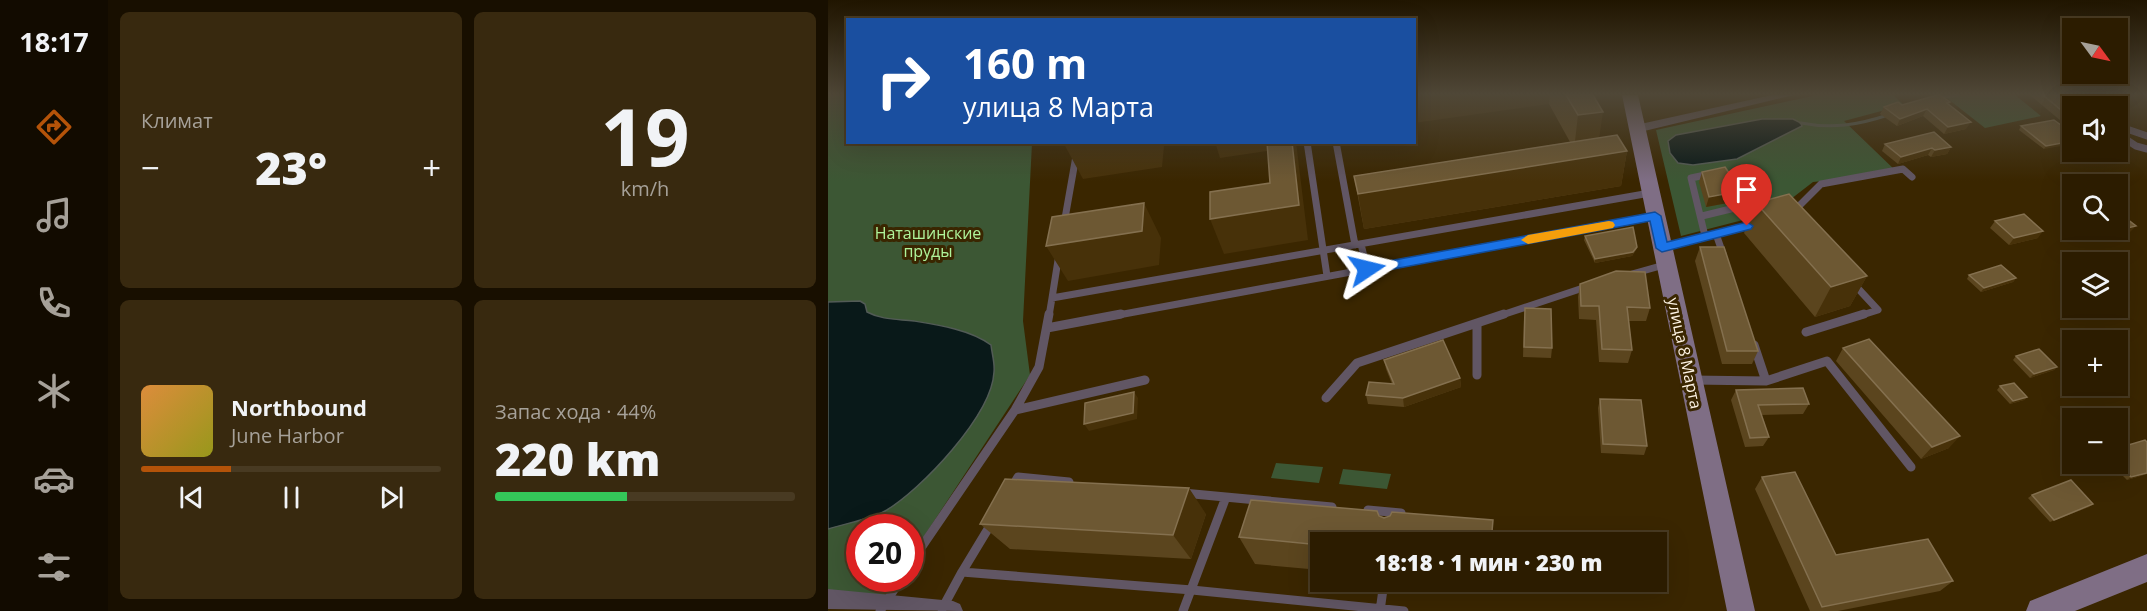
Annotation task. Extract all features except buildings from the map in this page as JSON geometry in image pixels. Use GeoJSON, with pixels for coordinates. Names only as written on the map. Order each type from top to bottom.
{"type":"FeatureCollection","features":[{"type":"Feature","properties":{"kind":"street","name":"улица 8 Марта"},"geometry":{"type":"LineString","coordinates":[[1635,124],[1741,611]]}},
{"type":"Feature","properties":{"kind":"street"},"geometry":{"type":"LineString","coordinates":[[1636,129],[1661,124]]}},
{"type":"Feature","properties":{"kind":"street"},"geometry":{"type":"LineString","coordinates":[[2040,611],[2147,568]]}},
{"type":"Feature","properties":{"kind":"street"},"geometry":{"type":"LineString","coordinates":[[828,599],[881,608],[947,610]]}},
{"type":"Feature","properties":{"kind":"lane"},"geometry":{"type":"LineString","coordinates":[[2128,129],[2147,136]]}},
{"type":"Feature","properties":{"kind":"lane"},"geometry":{"type":"LineString","coordinates":[[2128,142],[2147,149]]}},
{"type":"Feature","properties":{"kind":"lane"},"geometry":{"type":"LineString","coordinates":[[1307,144],[1327,276]]}},
{"type":"Feature","properties":{"kind":"lane"},"geometry":{"type":"LineString","coordinates":[[1336,144],[1358,244],[1367,269]]}},
{"type":"Feature","properties":{"kind":"lane"},"geometry":{"type":"LineString","coordinates":[[1063,233],[1077,149]]}},
{"type":"Feature","properties":{"kind":"lane"},"geometry":{"type":"LineString","coordinates":[[1797,224],[1789,215],[1821,184],[1903,169],[1912,177]]}},
{"type":"Feature","properties":{"kind":"lane"},"geometry":{"type":"LineString","coordinates":[[1705,236],[1691,178],[1713,174]]}},
{"type":"Feature","properties":{"kind":"lane"},"geometry":{"type":"LineString","coordinates":[[1701,216],[1746,205],[1730,180]]}},
{"type":"Feature","properties":{"kind":"lane"},"geometry":{"type":"LineString","coordinates":[[1052,298],[1650,193]]}},
{"type":"Feature","properties":{"kind":"lane"},"geometry":{"type":"LineString","coordinates":[[1047,328],[1655,216]]}},
{"type":"Feature","properties":{"kind":"lane"},"geometry":{"type":"LineString","coordinates":[[1625,276],[1705,236],[1768,221]]}},
{"type":"Feature","properties":{"kind":"lane"},"geometry":{"type":"LineString","coordinates":[[1716,234],[1726,264]]}},
{"type":"Feature","properties":{"kind":"lane"},"geometry":{"type":"LineString","coordinates":[[924,543],[1015,410],[1039,367],[1061,244]]}},
{"type":"Feature","properties":{"kind":"lane"},"geometry":{"type":"LineString","coordinates":[[1806,332],[1878,310],[1846,275]]}},
{"type":"Feature","properties":{"kind":"lane"},"geometry":{"type":"LineString","coordinates":[[1326,398],[1358,363],[1590,286]]}},
{"type":"Feature","properties":{"kind":"lane"},"geometry":{"type":"LineString","coordinates":[[1477,375],[1478,324]]}},
{"type":"Feature","properties":{"kind":"lane"},"geometry":{"type":"LineString","coordinates":[[1751,338],[1766,381]]}},
{"type":"Feature","properties":{"kind":"lane"},"geometry":{"type":"LineString","coordinates":[[1691,380],[1766,381],[1827,361],[1911,467]]}},
{"type":"Feature","properties":{"kind":"lane"},"geometry":{"type":"LineString","coordinates":[[1015,410],[1145,380]]}},
{"type":"Feature","properties":{"kind":"lane"},"geometry":{"type":"LineString","coordinates":[[1007,496],[1018,477],[1076,483]]}},
{"type":"Feature","properties":{"kind":"lane"},"geometry":{"type":"LineString","coordinates":[[1168,491],[1338,507]]}},
{"type":"Feature","properties":{"kind":"lane"},"geometry":{"type":"LineString","coordinates":[[1183,611],[1226,497]]}},
{"type":"Feature","properties":{"kind":"lane"},"geometry":{"type":"LineString","coordinates":[[1361,510],[1394,517],[1417,515]]}},
{"type":"Feature","properties":{"kind":"lane"},"geometry":{"type":"LineString","coordinates":[[947,610],[962,572],[996,515]]}},
{"type":"Feature","properties":{"kind":"lane"},"geometry":{"type":"LineString","coordinates":[[962,572],[1192,590],[1404,611]]}},
{"type":"Feature","properties":{"kind":"lane"},"geometry":{"type":"LineString","coordinates":[[881,608],[892,592]]}},
{"type":"Feature","properties":{"kind":"lane"},"geometry":{"type":"LineString","coordinates":[[1380,610],[1383,592]]}},
{"type":"Feature","properties":{"kind":"green space","name":"Наташинские пруды"},"geometry":{"type":"Polygon","coordinates":[[[828,124],[846,124],[846,144],[1032,144],[1023,321],[1030,375],[924,536],[924,514],[846,514],[846,592],[887,592],[883,598],[828,592],[828,124]]]}},
{"type":"Feature","properties":{"kind":"green space"},"geometry":{"type":"Polygon","coordinates":[[[1686,124],[1847,124],[1898,173],[1813,182],[1774,212],[1681,236],[1656,130],[1686,124]]]}},
{"type":"Feature","properties":{"kind":"green space"},"geometry":{"type":"Polygon","coordinates":[[[1979,124],[2006,124],[1985,128],[1979,124]]]}},
{"type":"Feature","properties":{"kind":"green space"},"geometry":{"type":"Polygon","coordinates":[[[1276,463],[1323,467],[1319,483],[1271,478],[1276,463]]]}},
{"type":"Feature","properties":{"kind":"green space"},"geometry":{"type":"Polygon","coordinates":[[[1343,469],[1391,474],[1387,489],[1339,484],[1343,469]]]}},
{"type":"Feature","properties":{"kind":"shaded area"},"geometry":{"type":"Polygon","coordinates":[[[1738,124],[1801,124],[1802,126],[1737,159],[1693,165],[1678,163],[1670,153],[1668,141],[1676,135],[1738,124]]]}},
{"type":"Feature","properties":{"kind":"shaded area","name":"Наташинские пруды"},"geometry":{"type":"Polygon","coordinates":[[[860,301],[865,304],[867,312],[878,316],[944,326],[974,335],[991,345],[994,372],[990,389],[981,409],[952,450],[935,469],[900,501],[885,511],[879,514],[846,514],[846,524],[828,529],[828,302],[860,301]]]}},
{"type":"Feature","properties":{"kind":"waterway"},"geometry":{"type":"LineString","coordinates":[[1805,124],[1823,126],[1853,124]]}},
{"type":"Feature","properties":{"kind":"slow traffic"},"geometry":{"type":"LineString","coordinates":[[1528,240],[1609,225]]}},
{"type":"Feature","properties":{"kind":"route"},"geometry":{"type":"LineString","coordinates":[[1367,269],[1655,216],[1662,248],[1747,226]]}}]}
